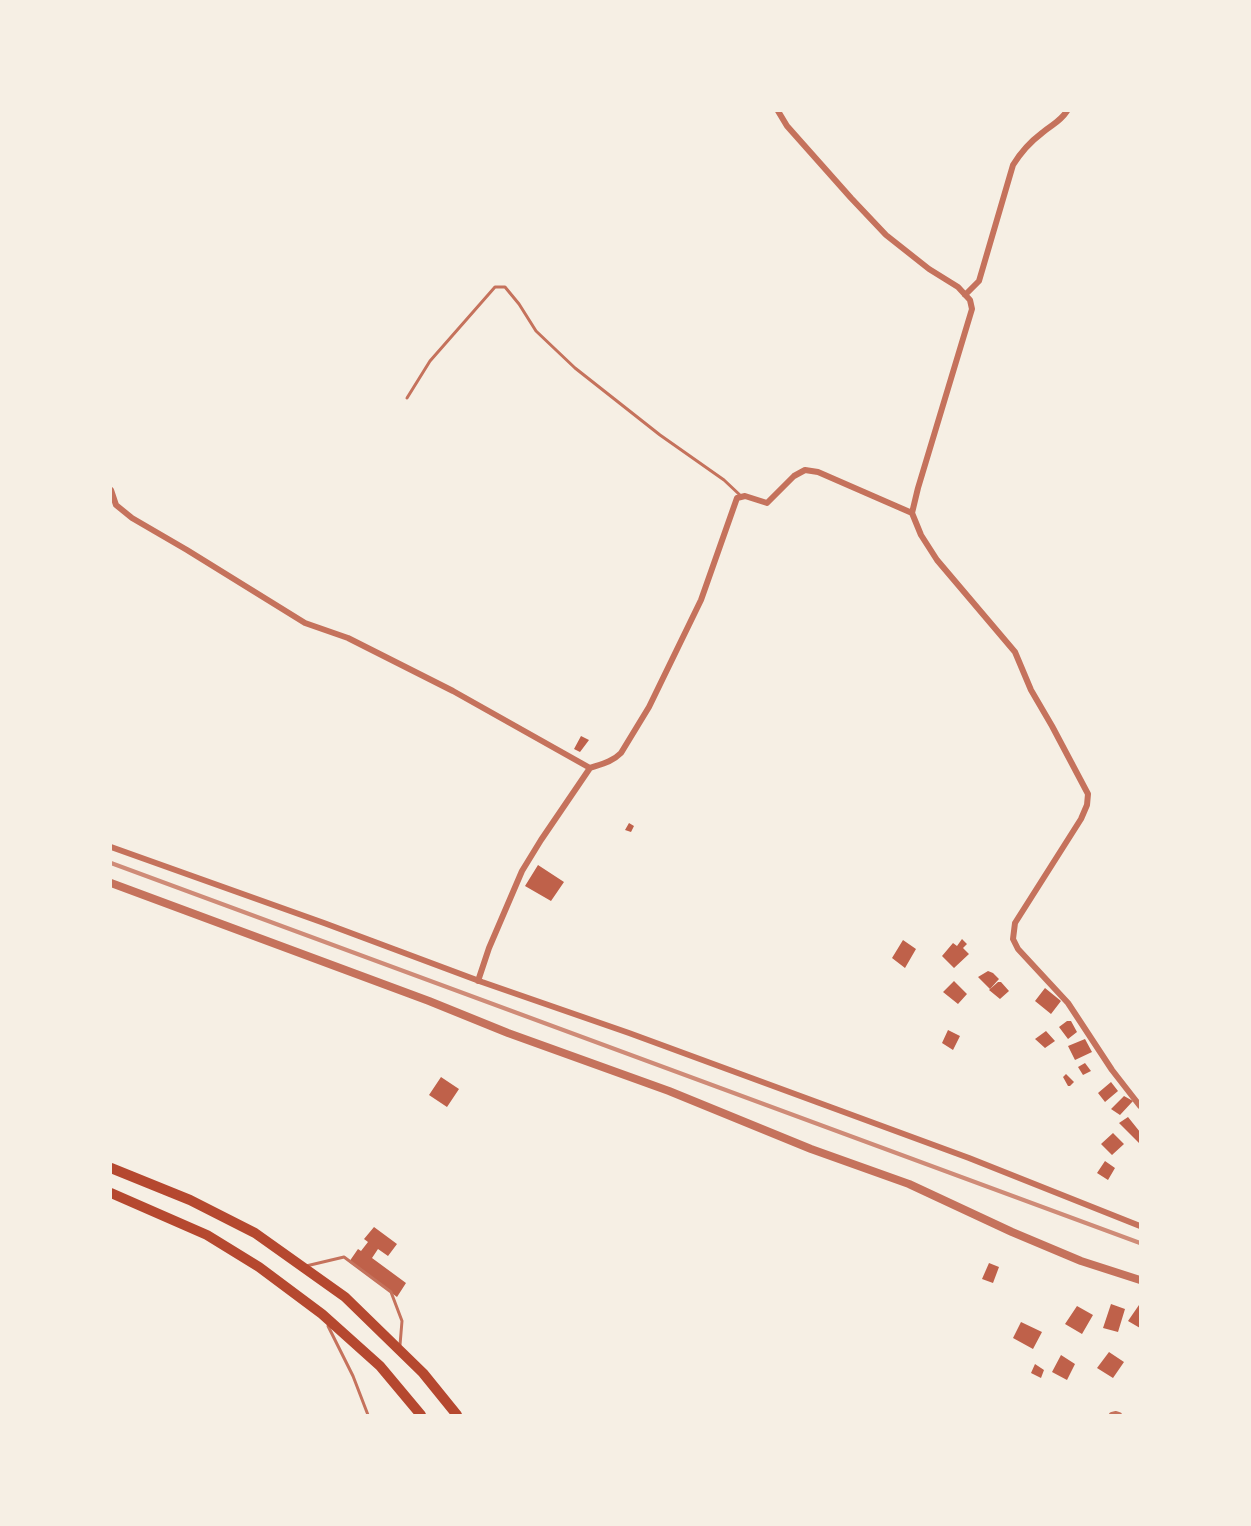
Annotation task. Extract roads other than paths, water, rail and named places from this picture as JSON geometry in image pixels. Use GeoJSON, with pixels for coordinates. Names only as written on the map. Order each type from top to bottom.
{"type":"FeatureCollection","features":[{"type":"Feature","properties":{"kind":"highway"},"geometry":{"type":"LineString","coordinates":[[111,1168],[190,1200],[255,1233],[345,1297],[423,1373],[457,1415]]}},
{"type":"Feature","properties":{"kind":"highway"},"geometry":{"type":"LineString","coordinates":[[111,1193],[207,1236],[259,1267],[322,1314],[380,1366],[421,1415]]}},
{"type":"Feature","properties":{"kind":"street"},"geometry":{"type":"LineString","coordinates":[[778,111],[787,126],[886,235],[929,269],[958,287],[970,300],[972,309],[912,513],[921,536],[937,560],[1015,652],[1031,690],[1088,794],[1088,805],[1081,819],[1015,923],[1013,939],[1018,949],[1068,1003],[1112,1070],[1140,1106]]}},
{"type":"Feature","properties":{"kind":"street"},"geometry":{"type":"LineString","coordinates":[[965,295],[979,281],[1013,165],[1022,150],[1047,128],[1059,122],[1067,111]]}},
{"type":"Feature","properties":{"kind":"street"},"geometry":{"type":"LineString","coordinates":[[478,981],[489,948],[522,871],[541,840],[590,768],[610,762],[621,753],[649,707],[701,600],[737,498],[745,496],[767,503],[794,476],[805,470],[818,472],[912,513]]}},
{"type":"Feature","properties":{"kind":"street"},"geometry":{"type":"LineString","coordinates":[[111,490],[116,505],[132,518],[305,623],[348,638],[453,691],[590,768]]}},
{"type":"Feature","properties":{"kind":"street"},"geometry":{"type":"LineString","coordinates":[[111,847],[969,1158],[1140,1226]]}},
{"type":"Feature","properties":{"kind":"street"},"geometry":{"type":"LineString","coordinates":[[111,883],[508,1033],[669,1091],[811,1149],[909,1184],[1081,1261],[1140,1280]]}},
{"type":"Feature","properties":{"kind":"street"},"geometry":{"type":"LineString","coordinates":[[1112,1415],[1119,1415]]}},
{"type":"Feature","properties":{"kind":"lane"},"geometry":{"type":"LineString","coordinates":[[407,398],[430,360],[452,335],[495,287],[505,287],[536,331],[574,368],[660,435],[724,480],[742,497]]}},
{"type":"Feature","properties":{"kind":"lane"},"geometry":{"type":"LineString","coordinates":[[302,1267],[344,1257],[391,1293],[402,1321],[399,1350]]}},
{"type":"Feature","properties":{"kind":"lane"},"geometry":{"type":"LineString","coordinates":[[322,1314],[353,1376],[368,1415]]}},
{"type":"Feature","properties":{"kind":"railway"},"geometry":{"type":"LineString","coordinates":[[111,863],[1140,1243]]}}]}
